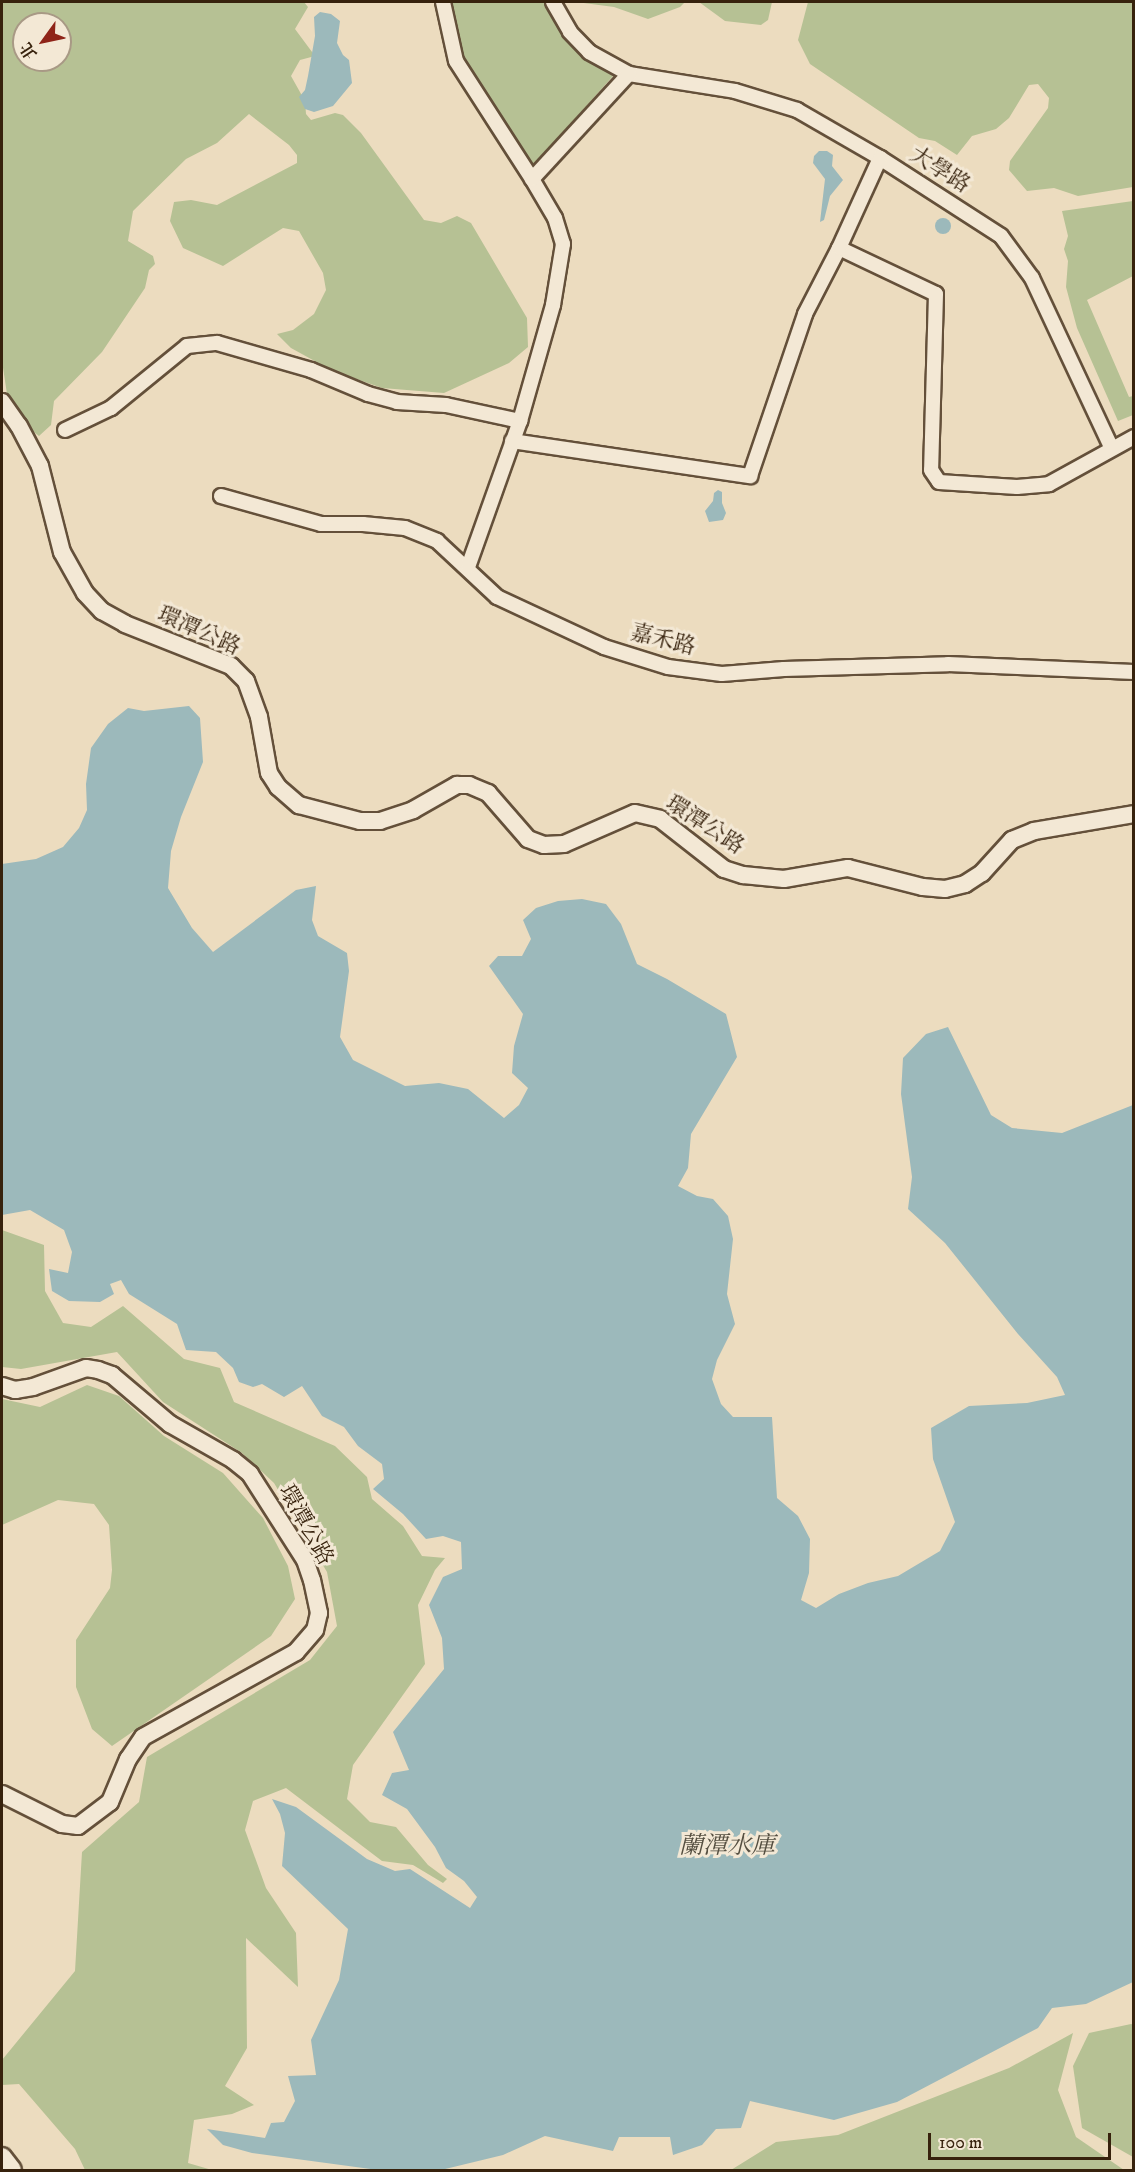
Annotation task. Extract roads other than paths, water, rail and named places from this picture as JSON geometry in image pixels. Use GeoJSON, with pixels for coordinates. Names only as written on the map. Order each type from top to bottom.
{"type":"FeatureCollection","features":[{"type":"Feature","properties":{"kind":"main road"},"geometry":{"type":"LineString","coordinates":[[2,2157],[12,2170]]}},
{"type":"Feature","properties":{"kind":"street"},"geometry":{"type":"LineString","coordinates":[[443,2],[456,61],[555,218],[563,244],[553,305],[520,421],[468,567]]}},
{"type":"Feature","properties":{"kind":"street","name":"大學路"},"geometry":{"type":"LineString","coordinates":[[553,2],[570,32],[589,52],[629,74],[735,91],[796,110],[880,158],[1001,236],[1032,278],[1111,447]]}},
{"type":"Feature","properties":{"kind":"street"},"geometry":{"type":"LineString","coordinates":[[532,179],[629,74]]}},
{"type":"Feature","properties":{"kind":"street"},"geometry":{"type":"LineString","coordinates":[[512,441],[750,476],[805,314],[839,248],[880,158]]}},
{"type":"Feature","properties":{"kind":"street"},"geometry":{"type":"LineString","coordinates":[[839,248],[936,294],[930,470],[939,482],[1017,487],[1048,484],[1111,447],[1134,437]]}},
{"type":"Feature","properties":{"kind":"street"},"geometry":{"type":"LineString","coordinates":[[65,430],[111,408],[187,346],[217,342],[311,370],[368,394],[397,402],[446,405],[520,421]]}},
{"type":"Feature","properties":{"kind":"street","name":"環潭公路"},"geometry":{"type":"LineString","coordinates":[[2,402],[19,426],[40,466],[62,552],[85,593],[102,611],[125,624],[231,666],[246,681],[259,717],[269,773],[278,788],[299,805],[360,821],[380,821],[413,810],[457,786],[469,785],[488,794],[528,839],[544,844],[564,844],[635,813],[660,819],[724,868],[743,875],[784,879],[848,868],[923,887],[945,889],[965,884],[982,873],[1012,840],[1034,831],[1134,814]]}},
{"type":"Feature","properties":{"kind":"street","name":"嘉禾路"},"geometry":{"type":"LineString","coordinates":[[221,496],[321,524],[363,524],[405,528],[437,541],[468,567],[480,583],[497,597],[604,646],[668,667],[722,674],[784,669],[948,664],[1134,672]]}},
{"type":"Feature","properties":{"kind":"street","name":"環潭公路"},"geometry":{"type":"LineString","coordinates":[[2,1386],[15,1390],[33,1387],[86,1368],[98,1370],[112,1375],[170,1424],[233,1460],[250,1474],[305,1560],[319,1614],[315,1630],[296,1652],[143,1737],[128,1759],[110,1802],[78,1826],[62,1824],[2,1794]]}},
{"type":"Feature","properties":{"kind":"water"},"geometry":{"type":"Polygon","coordinates":[[[320,12],[331,14],[340,21],[337,43],[343,55],[349,60],[352,83],[333,106],[314,112],[305,109],[299,97],[305,90],[308,76],[315,36],[314,17],[320,12]]]}},
{"type":"Feature","properties":{"kind":"water"},"geometry":{"type":"Polygon","coordinates":[[[819,151],[827,151],[833,155],[832,166],[843,180],[830,196],[824,220],[820,222],[825,179],[813,163],[814,156],[819,151]]]}},
{"type":"Feature","properties":{"kind":"water"},"geometry":{"type":"Polygon","coordinates":[[[940,218],[946,218],[951,226],[949,232],[940,234],[935,229],[935,223],[940,218]]]}},
{"type":"Feature","properties":{"kind":"water"},"geometry":{"type":"Polygon","coordinates":[[[718,490],[722,492],[722,503],[726,513],[723,520],[709,522],[705,511],[713,501],[714,493],[718,490]]]}},
{"type":"Feature","properties":{"kind":"water","name":"蘭潭水庫"},"geometry":{"type":"Polygon","coordinates":[[[189,706],[200,718],[203,762],[181,817],[171,851],[168,888],[192,928],[213,952],[296,890],[316,886],[312,920],[318,936],[347,953],[349,971],[340,1037],[353,1060],[405,1086],[439,1083],[468,1089],[504,1118],[519,1105],[528,1088],[512,1073],[514,1046],[523,1014],[489,966],[498,956],[522,956],[531,939],[523,920],[536,908],[558,901],[582,899],[606,904],[621,924],[637,964],[726,1014],[737,1057],[691,1134],[688,1168],[678,1186],[697,1196],[713,1199],[728,1216],[733,1239],[727,1294],[735,1324],[717,1360],[712,1379],[721,1404],[733,1417],[772,1417],[777,1498],[798,1516],[810,1539],[809,1573],[801,1600],[816,1608],[839,1594],[868,1583],[898,1576],[940,1551],[955,1522],[933,1459],[931,1428],[969,1406],[1027,1403],[1065,1395],[1057,1377],[1018,1334],[945,1243],[908,1209],[912,1177],[901,1094],[903,1058],[926,1034],[948,1027],[991,1115],[1012,1128],[1062,1133],[1133,1105],[1133,1982],[1086,2004],[1052,2008],[1038,2028],[897,2102],[834,2120],[750,2101],[741,2128],[716,2129],[702,2145],[673,2155],[670,2137],[619,2137],[613,2151],[545,2136],[503,2155],[441,2170],[378,2170],[252,2153],[223,2145],[207,2129],[265,2138],[271,2123],[284,2122],[295,2101],[288,2076],[316,2075],[311,2040],[339,1980],[348,1929],[282,1866],[285,1833],[280,1814],[272,1799],[296,1807],[367,1859],[395,1871],[410,1869],[470,1908],[477,1897],[464,1881],[446,1868],[435,1847],[407,1809],[382,1795],[392,1773],[409,1770],[393,1732],[444,1669],[442,1638],[429,1605],[443,1577],[462,1569],[461,1542],[443,1536],[426,1539],[403,1514],[373,1489],[384,1479],[382,1464],[358,1446],[344,1427],[322,1416],[302,1386],[284,1397],[262,1384],[253,1387],[239,1382],[233,1368],[216,1352],[186,1350],[177,1324],[129,1294],[121,1280],[110,1284],[114,1294],[100,1302],[69,1301],[52,1291],[49,1269],[68,1273],[72,1252],[64,1230],[30,1210],[2,1215],[2,864],[36,859],[63,847],[79,828],[87,810],[86,784],[91,748],[108,724],[128,708],[144,711],[189,706]]]}}]}
